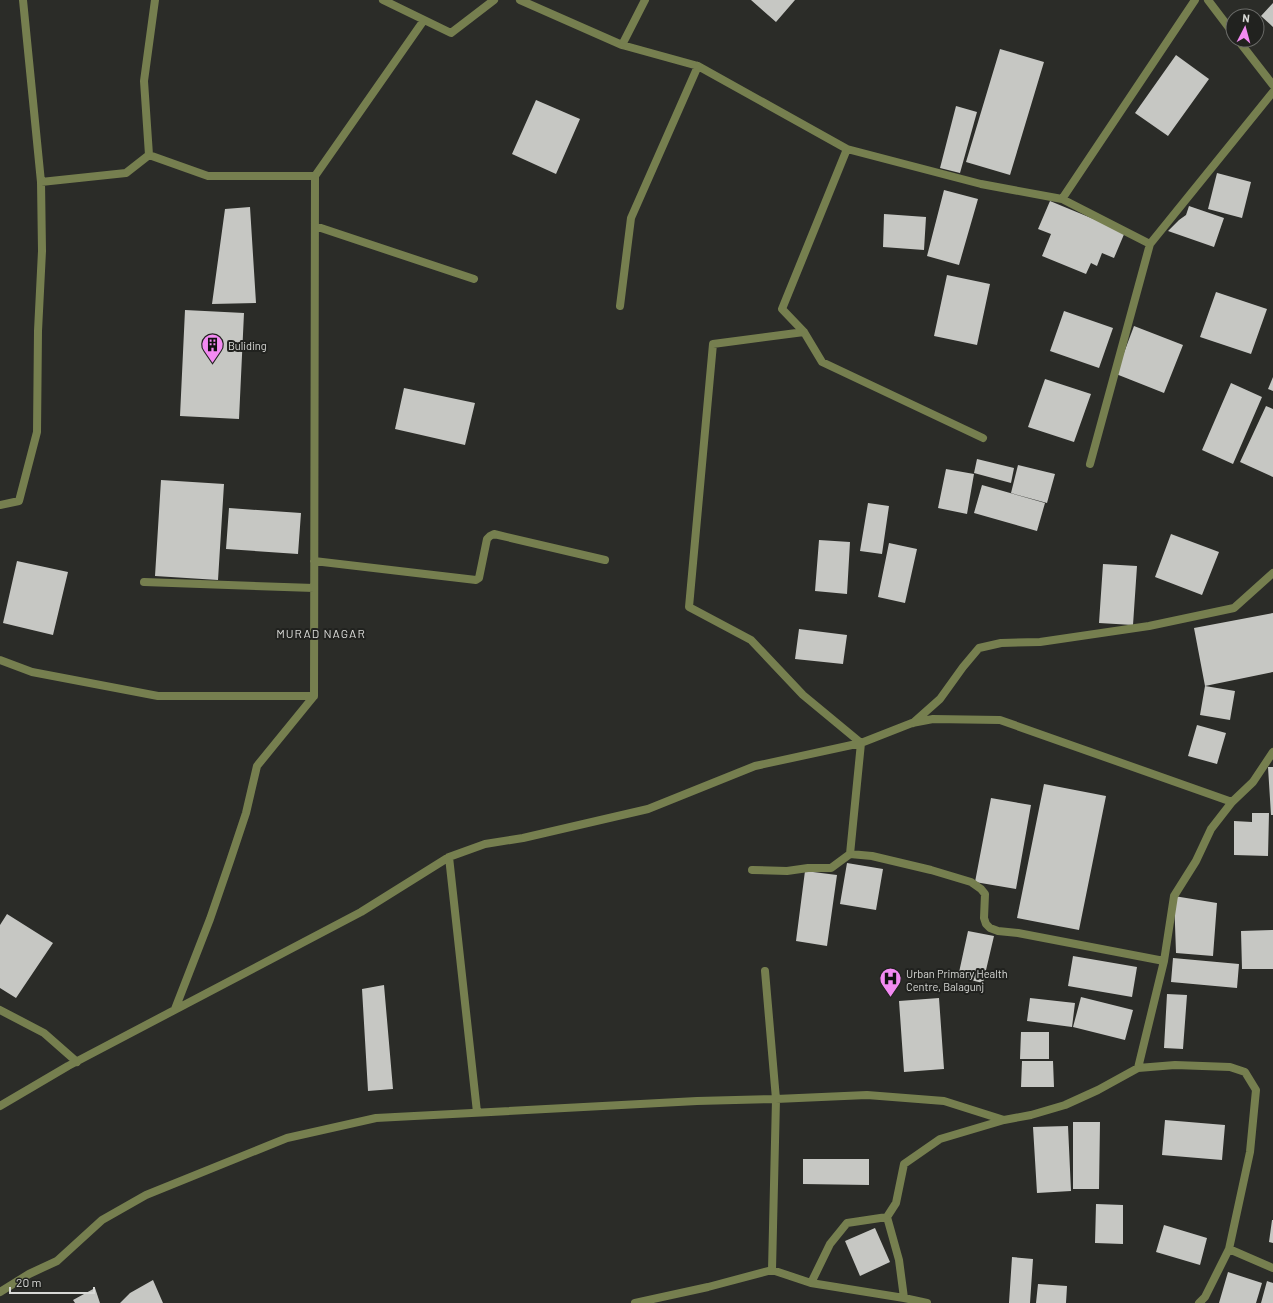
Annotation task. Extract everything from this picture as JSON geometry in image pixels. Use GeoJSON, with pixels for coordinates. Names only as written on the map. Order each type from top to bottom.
{"type":"FeatureCollection","features":[{"type":"Feature","properties":{"kind":"street"},"geometry":{"type":"LineString","coordinates":[[0,505],[19,501],[38,432],[38,331],[42,251],[41,182],[23,0]]}},
{"type":"Feature","properties":{"kind":"street"},"geometry":{"type":"LineString","coordinates":[[149,155],[144,81],[155,0]]}},
{"type":"Feature","properties":{"kind":"street"},"geometry":{"type":"LineString","coordinates":[[382,0],[451,33],[494,0]]}},
{"type":"Feature","properties":{"kind":"street"},"geometry":{"type":"LineString","coordinates":[[520,0],[622,45],[698,66],[847,150],[981,184],[1062,199],[1150,244]]}},
{"type":"Feature","properties":{"kind":"street"},"geometry":{"type":"LineString","coordinates":[[622,45],[645,0]]}},
{"type":"Feature","properties":{"kind":"street"},"geometry":{"type":"LineString","coordinates":[[1062,199],[1195,0]]}},
{"type":"Feature","properties":{"kind":"street"},"geometry":{"type":"LineString","coordinates":[[1208,0],[1225,22]]}},
{"type":"Feature","properties":{"kind":"street"},"geometry":{"type":"LineString","coordinates":[[175,1009],[233,854],[246,813],[257,766],[314,696],[315,176],[424,20]]}},
{"type":"Feature","properties":{"kind":"street"},"geometry":{"type":"LineString","coordinates":[[1244,48],[1273,85]]}},
{"type":"Feature","properties":{"kind":"street"},"geometry":{"type":"LineString","coordinates":[[620,306],[631,218],[698,66]]}},
{"type":"Feature","properties":{"kind":"street"},"geometry":{"type":"LineString","coordinates":[[1090,464],[1150,244],[1273,92]]}},
{"type":"Feature","properties":{"kind":"street"},"geometry":{"type":"LineString","coordinates":[[847,150],[782,309],[804,332],[822,362],[983,438]]}},
{"type":"Feature","properties":{"kind":"street"},"geometry":{"type":"LineString","coordinates":[[41,182],[126,173],[149,155]]}},
{"type":"Feature","properties":{"kind":"street"},"geometry":{"type":"LineString","coordinates":[[149,155],[208,176],[315,176]]}},
{"type":"Feature","properties":{"kind":"street"},"geometry":{"type":"LineString","coordinates":[[315,226],[474,279]]}},
{"type":"Feature","properties":{"kind":"street"},"geometry":{"type":"LineString","coordinates":[[804,332],[713,344],[689,607],[751,640],[803,695],[861,743]]}},
{"type":"Feature","properties":{"kind":"street"},"geometry":{"type":"LineString","coordinates":[[314,561],[476,580],[479,578],[487,539],[494,534],[605,560]]}},
{"type":"Feature","properties":{"kind":"street"},"geometry":{"type":"LineString","coordinates":[[912,723],[940,699],[980,648],[1001,643],[1040,642],[1149,626],[1234,608],[1273,573]]}},
{"type":"Feature","properties":{"kind":"street"},"geometry":{"type":"LineString","coordinates":[[144,582],[314,588]]}},
{"type":"Feature","properties":{"kind":"street"},"geometry":{"type":"LineString","coordinates":[[0,660],[32,672],[158,696],[314,696]]}},
{"type":"Feature","properties":{"kind":"street"},"geometry":{"type":"LineString","coordinates":[[0,1106],[68,1066],[360,912],[449,857],[485,844],[523,838],[648,810],[755,766],[861,743],[912,723],[933,719],[1000,720],[1232,802]]}},
{"type":"Feature","properties":{"kind":"street"},"geometry":{"type":"LineString","coordinates":[[850,854],[861,743]]}},
{"type":"Feature","properties":{"kind":"street"},"geometry":{"type":"LineString","coordinates":[[1138,1068],[1164,960],[1174,896],[1196,862],[1211,829],[1232,802],[1253,782],[1273,752]]}},
{"type":"Feature","properties":{"kind":"street"},"geometry":{"type":"LineString","coordinates":[[752,870],[787,871],[808,868],[831,868],[850,854],[872,856],[931,870],[971,882],[982,889],[985,894],[984,918],[986,924],[990,928],[998,931],[1018,933],[1164,960]]}},
{"type":"Feature","properties":{"kind":"street"},"geometry":{"type":"LineString","coordinates":[[449,857],[477,1112]]}},
{"type":"Feature","properties":{"kind":"street"},"geometry":{"type":"LineString","coordinates":[[765,971],[776,1099],[772,1270]]}},
{"type":"Feature","properties":{"kind":"street"},"geometry":{"type":"LineString","coordinates":[[0,1010],[44,1033],[77,1062]]}},
{"type":"Feature","properties":{"kind":"street"},"geometry":{"type":"LineString","coordinates":[[904,1298],[899,1260],[887,1217],[896,1203],[904,1164],[940,1139],[1004,1120],[1031,1115],[1065,1105],[1098,1090],[1138,1068],[1175,1065],[1230,1067],[1245,1072],[1256,1090],[1250,1152],[1228,1249],[1205,1297],[1199,1303]]}},
{"type":"Feature","properties":{"kind":"street"},"geometry":{"type":"LineString","coordinates":[[0,1292],[29,1274],[57,1261],[102,1220],[146,1194],[287,1138],[376,1118],[697,1101],[867,1095],[944,1101],[1004,1120]]}},
{"type":"Feature","properties":{"kind":"street"},"geometry":{"type":"LineString","coordinates":[[811,1283],[830,1244],[847,1223],[887,1217]]}},
{"type":"Feature","properties":{"kind":"street"},"geometry":{"type":"LineString","coordinates":[[1228,1249],[1273,1268]]}},
{"type":"Feature","properties":{"kind":"street"},"geometry":{"type":"LineString","coordinates":[[636,1303],[708,1287],[772,1270],[811,1283],[927,1303]]}},
{"type":"Feature","properties":{"kind":"building"},"geometry":{"type":"Polygon","coordinates":[[[751,0],[795,0],[776,22],[751,0]]]}},
{"type":"Feature","properties":{"kind":"building"},"geometry":{"type":"Polygon","coordinates":[[[1273,3],[1273,27],[1265,20],[1265,12],[1273,3]]]}},
{"type":"Feature","properties":{"kind":"building"},"geometry":{"type":"Polygon","coordinates":[[[1000,49],[1044,62],[1010,175],[966,162],[1000,49]]]}},
{"type":"Feature","properties":{"kind":"building"},"geometry":{"type":"Polygon","coordinates":[[[1176,55],[1209,79],[1168,136],[1135,113],[1176,55]]]}},
{"type":"Feature","properties":{"kind":"building"},"geometry":{"type":"Polygon","coordinates":[[[536,100],[580,119],[556,174],[512,154],[536,100]]]}},
{"type":"Feature","properties":{"kind":"building"},"geometry":{"type":"Polygon","coordinates":[[[956,106],[977,112],[960,173],[940,168],[956,106]]]}},
{"type":"Feature","properties":{"kind":"building"},"geometry":{"type":"Polygon","coordinates":[[[1217,173],[1251,182],[1242,218],[1208,209],[1217,173]]]}},
{"type":"Feature","properties":{"kind":"building"},"geometry":{"type":"Polygon","coordinates":[[[944,190],[978,199],[959,265],[927,256],[944,190]]]}},
{"type":"Feature","properties":{"kind":"building"},"geometry":{"type":"Polygon","coordinates":[[[1050,201],[1125,232],[1114,258],[1102,253],[1097,266],[1091,263],[1086,274],[1042,256],[1051,234],[1038,229],[1050,201]]]}},
{"type":"Feature","properties":{"kind":"building"},"geometry":{"type":"Polygon","coordinates":[[[1189,206],[1224,218],[1214,247],[1168,231],[1186,215],[1189,206]]]}},
{"type":"Feature","properties":{"kind":"building"},"geometry":{"type":"Polygon","coordinates":[[[250,207],[256,303],[212,304],[225,209],[250,207]]]}},
{"type":"Feature","properties":{"kind":"building"},"geometry":{"type":"Polygon","coordinates":[[[884,214],[926,217],[924,250],[883,247],[884,214]]]}},
{"type":"Feature","properties":{"kind":"building"},"geometry":{"type":"Polygon","coordinates":[[[947,275],[990,284],[977,345],[934,336],[947,275]]]}},
{"type":"Feature","properties":{"kind":"building"},"geometry":{"type":"Polygon","coordinates":[[[1216,292],[1267,309],[1251,354],[1200,337],[1216,292]]]}},
{"type":"Feature","properties":{"kind":"building","name":"Buliding"},"geometry":{"type":"Polygon","coordinates":[[[185,310],[244,313],[239,419],[180,416],[185,310]]]}},
{"type":"Feature","properties":{"kind":"building"},"geometry":{"type":"Polygon","coordinates":[[[1064,311],[1113,328],[1099,368],[1050,351],[1064,311]]]}},
{"type":"Feature","properties":{"kind":"building"},"geometry":{"type":"Polygon","coordinates":[[[1134,326],[1183,345],[1164,393],[1116,374],[1134,326]]]}},
{"type":"Feature","properties":{"kind":"building"},"geometry":{"type":"Polygon","coordinates":[[[1273,377],[1273,391],[1268,389],[1273,377]]]}},
{"type":"Feature","properties":{"kind":"building"},"geometry":{"type":"Polygon","coordinates":[[[1045,379],[1091,394],[1074,442],[1028,427],[1045,379]]]}},
{"type":"Feature","properties":{"kind":"building"},"geometry":{"type":"Polygon","coordinates":[[[1231,383],[1262,397],[1233,464],[1202,450],[1231,383]]]}},
{"type":"Feature","properties":{"kind":"building"},"geometry":{"type":"Polygon","coordinates":[[[404,388],[475,403],[465,445],[395,429],[404,388]]]}},
{"type":"Feature","properties":{"kind":"building"},"geometry":{"type":"Polygon","coordinates":[[[1266,406],[1273,409],[1273,477],[1240,462],[1266,406]]]}},
{"type":"Feature","properties":{"kind":"building"},"geometry":{"type":"Polygon","coordinates":[[[977,459],[1014,468],[1011,483],[974,473],[977,459]]]}},
{"type":"Feature","properties":{"kind":"building"},"geometry":{"type":"Polygon","coordinates":[[[1018,465],[1055,474],[1047,503],[1011,493],[1018,465]]]}},
{"type":"Feature","properties":{"kind":"building"},"geometry":{"type":"Polygon","coordinates":[[[946,469],[974,474],[967,514],[938,508],[946,469]]]}},
{"type":"Feature","properties":{"kind":"building"},"geometry":{"type":"Polygon","coordinates":[[[161,480],[224,484],[218,580],[155,576],[161,480]]]}},
{"type":"Feature","properties":{"kind":"building"},"geometry":{"type":"Polygon","coordinates":[[[982,485],[1045,503],[1037,531],[974,513],[982,485]]]}},
{"type":"Feature","properties":{"kind":"building"},"geometry":{"type":"Polygon","coordinates":[[[868,503],[889,506],[882,554],[860,551],[868,503]]]}},
{"type":"Feature","properties":{"kind":"building"},"geometry":{"type":"Polygon","coordinates":[[[229,508],[301,513],[298,554],[226,549],[229,508]]]}},
{"type":"Feature","properties":{"kind":"building"},"geometry":{"type":"Polygon","coordinates":[[[1171,534],[1219,552],[1202,595],[1155,577],[1171,534]]]}},
{"type":"Feature","properties":{"kind":"building"},"geometry":{"type":"Polygon","coordinates":[[[819,540],[850,542],[847,594],[815,591],[819,540]]]}},
{"type":"Feature","properties":{"kind":"building"},"geometry":{"type":"Polygon","coordinates":[[[889,543],[917,549],[905,603],[878,597],[889,543]]]}},
{"type":"Feature","properties":{"kind":"building"},"geometry":{"type":"Polygon","coordinates":[[[17,561],[68,572],[53,635],[3,623],[17,561]]]}},
{"type":"Feature","properties":{"kind":"building"},"geometry":{"type":"Polygon","coordinates":[[[1103,564],[1137,566],[1133,625],[1099,623],[1103,564]]]}},
{"type":"Feature","properties":{"kind":"building"},"geometry":{"type":"Polygon","coordinates":[[[1273,613],[1273,672],[1205,686],[1194,628],[1273,613]]]}},
{"type":"Feature","properties":{"kind":"building"},"geometry":{"type":"Polygon","coordinates":[[[799,629],[847,635],[843,664],[795,659],[799,629]]]}},
{"type":"Feature","properties":{"kind":"building"},"geometry":{"type":"Polygon","coordinates":[[[1205,686],[1235,691],[1230,720],[1200,715],[1205,686]]]}},
{"type":"Feature","properties":{"kind":"building"},"geometry":{"type":"Polygon","coordinates":[[[1197,725],[1226,733],[1217,764],[1188,756],[1197,725]]]}},
{"type":"Feature","properties":{"kind":"building"},"geometry":{"type":"Polygon","coordinates":[[[1268,767],[1273,767],[1273,815],[1271,815],[1268,767]]]}},
{"type":"Feature","properties":{"kind":"building"},"geometry":{"type":"Polygon","coordinates":[[[1044,784],[1106,796],[1079,930],[1017,918],[1044,784]]]}},
{"type":"Feature","properties":{"kind":"building"},"geometry":{"type":"Polygon","coordinates":[[[991,798],[1031,805],[1016,889],[975,882],[991,798]]]}},
{"type":"Feature","properties":{"kind":"building"},"geometry":{"type":"Polygon","coordinates":[[[1252,813],[1269,813],[1268,856],[1234,855],[1234,821],[1252,822],[1252,813]]]}},
{"type":"Feature","properties":{"kind":"building"},"geometry":{"type":"Polygon","coordinates":[[[847,863],[883,869],[876,910],[840,904],[847,863]]]}},
{"type":"Feature","properties":{"kind":"building"},"geometry":{"type":"Polygon","coordinates":[[[805,871],[837,875],[827,946],[796,941],[805,871]]]}},
{"type":"Feature","properties":{"kind":"building"},"geometry":{"type":"Polygon","coordinates":[[[1174,896],[1217,903],[1213,956],[1176,953],[1174,896]]]}},
{"type":"Feature","properties":{"kind":"building"},"geometry":{"type":"Polygon","coordinates":[[[7,914],[53,943],[16,998],[0,988],[0,925],[7,914]]]}},
{"type":"Feature","properties":{"kind":"building"},"geometry":{"type":"Polygon","coordinates":[[[1273,930],[1273,969],[1242,969],[1241,931],[1273,930]]]}},
{"type":"Feature","properties":{"kind":"building"},"geometry":{"type":"Polygon","coordinates":[[[968,931],[994,936],[983,983],[958,977],[968,931]]]}},
{"type":"Feature","properties":{"kind":"building"},"geometry":{"type":"Polygon","coordinates":[[[1073,956],[1137,967],[1132,997],[1068,986],[1073,956]]]}},
{"type":"Feature","properties":{"kind":"building"},"geometry":{"type":"Polygon","coordinates":[[[1173,958],[1239,964],[1237,988],[1171,982],[1173,958]]]}},
{"type":"Feature","properties":{"kind":"building"},"geometry":{"type":"Polygon","coordinates":[[[384,985],[393,1089],[368,1091],[362,989],[384,985]]]}},
{"type":"Feature","properties":{"kind":"building"},"geometry":{"type":"Polygon","coordinates":[[[1167,994],[1187,995],[1183,1049],[1164,1048],[1167,994]]]}},
{"type":"Feature","properties":{"kind":"building"},"geometry":{"type":"Polygon","coordinates":[[[1081,997],[1133,1010],[1125,1040],[1073,1027],[1081,997]]]}},
{"type":"Feature","properties":{"kind":"building"},"geometry":{"type":"Polygon","coordinates":[[[939,998],[944,1069],[904,1072],[899,1001],[939,998]]]}},
{"type":"Feature","properties":{"kind":"building"},"geometry":{"type":"Polygon","coordinates":[[[1030,998],[1075,1003],[1072,1027],[1027,1021],[1030,998]]]}},
{"type":"Feature","properties":{"kind":"building"},"geometry":{"type":"Polygon","coordinates":[[[1021,1032],[1049,1032],[1049,1059],[1020,1059],[1021,1032]]]}},
{"type":"Feature","properties":{"kind":"building"},"geometry":{"type":"Polygon","coordinates":[[[1022,1061],[1053,1061],[1054,1087],[1021,1087],[1022,1061]]]}},
{"type":"Feature","properties":{"kind":"building"},"geometry":{"type":"Polygon","coordinates":[[[1165,1120],[1225,1125],[1222,1160],[1162,1155],[1165,1120]]]}},
{"type":"Feature","properties":{"kind":"building"},"geometry":{"type":"Polygon","coordinates":[[[1073,1122],[1100,1122],[1099,1189],[1073,1189],[1073,1122]]]}},
{"type":"Feature","properties":{"kind":"building"},"geometry":{"type":"Polygon","coordinates":[[[1068,1126],[1071,1191],[1037,1193],[1033,1127],[1068,1126]]]}},
{"type":"Feature","properties":{"kind":"building"},"geometry":{"type":"Polygon","coordinates":[[[803,1159],[869,1159],[869,1185],[803,1184],[803,1159]]]}},
{"type":"Feature","properties":{"kind":"building"},"geometry":{"type":"Polygon","coordinates":[[[1096,1204],[1123,1205],[1123,1244],[1095,1243],[1096,1204]]]}},
{"type":"Feature","properties":{"kind":"building"},"geometry":{"type":"Polygon","coordinates":[[[1273,1220],[1273,1243],[1269,1242],[1273,1220]]]}},
{"type":"Feature","properties":{"kind":"building"},"geometry":{"type":"Polygon","coordinates":[[[1164,1225],[1207,1238],[1200,1265],[1156,1252],[1164,1225]]]}},
{"type":"Feature","properties":{"kind":"building"},"geometry":{"type":"Polygon","coordinates":[[[875,1228],[890,1262],[860,1276],[845,1241],[875,1228]]]}},
{"type":"Feature","properties":{"kind":"building"},"geometry":{"type":"Polygon","coordinates":[[[1012,1257],[1033,1259],[1030,1303],[1009,1303],[1012,1257]]]}},
{"type":"Feature","properties":{"kind":"building"},"geometry":{"type":"Polygon","coordinates":[[[1228,1272],[1262,1283],[1256,1303],[1219,1303],[1228,1272]]]}},
{"type":"Feature","properties":{"kind":"building"},"geometry":{"type":"Polygon","coordinates":[[[153,1280],[163,1303],[120,1303],[130,1293],[153,1280]]]}},
{"type":"Feature","properties":{"kind":"building"},"geometry":{"type":"Polygon","coordinates":[[[1267,1281],[1273,1283],[1273,1303],[1261,1303],[1267,1281]]]}},
{"type":"Feature","properties":{"kind":"building"},"geometry":{"type":"Polygon","coordinates":[[[1038,1284],[1067,1286],[1066,1303],[1036,1303],[1038,1284]]]}},
{"type":"Feature","properties":{"kind":"building"},"geometry":{"type":"Polygon","coordinates":[[[95,1288],[100,1303],[75,1303],[73,1300],[95,1288]]]}},
{"type":"Feature","properties":{"kind":"place","name":"Buliding"},"geometry":{"type":"Point","coordinates":[212,364]}},
{"type":"Feature","properties":{"kind":"place","name":"Urban Primary Health Centre, Balagunj"},"geometry":{"type":"Point","coordinates":[890,998]}},
{"type":"Feature","properties":{"kind":"district","name":"MURAD NAGAR"},"geometry":{"type":"Point","coordinates":[321,633]}}]}
